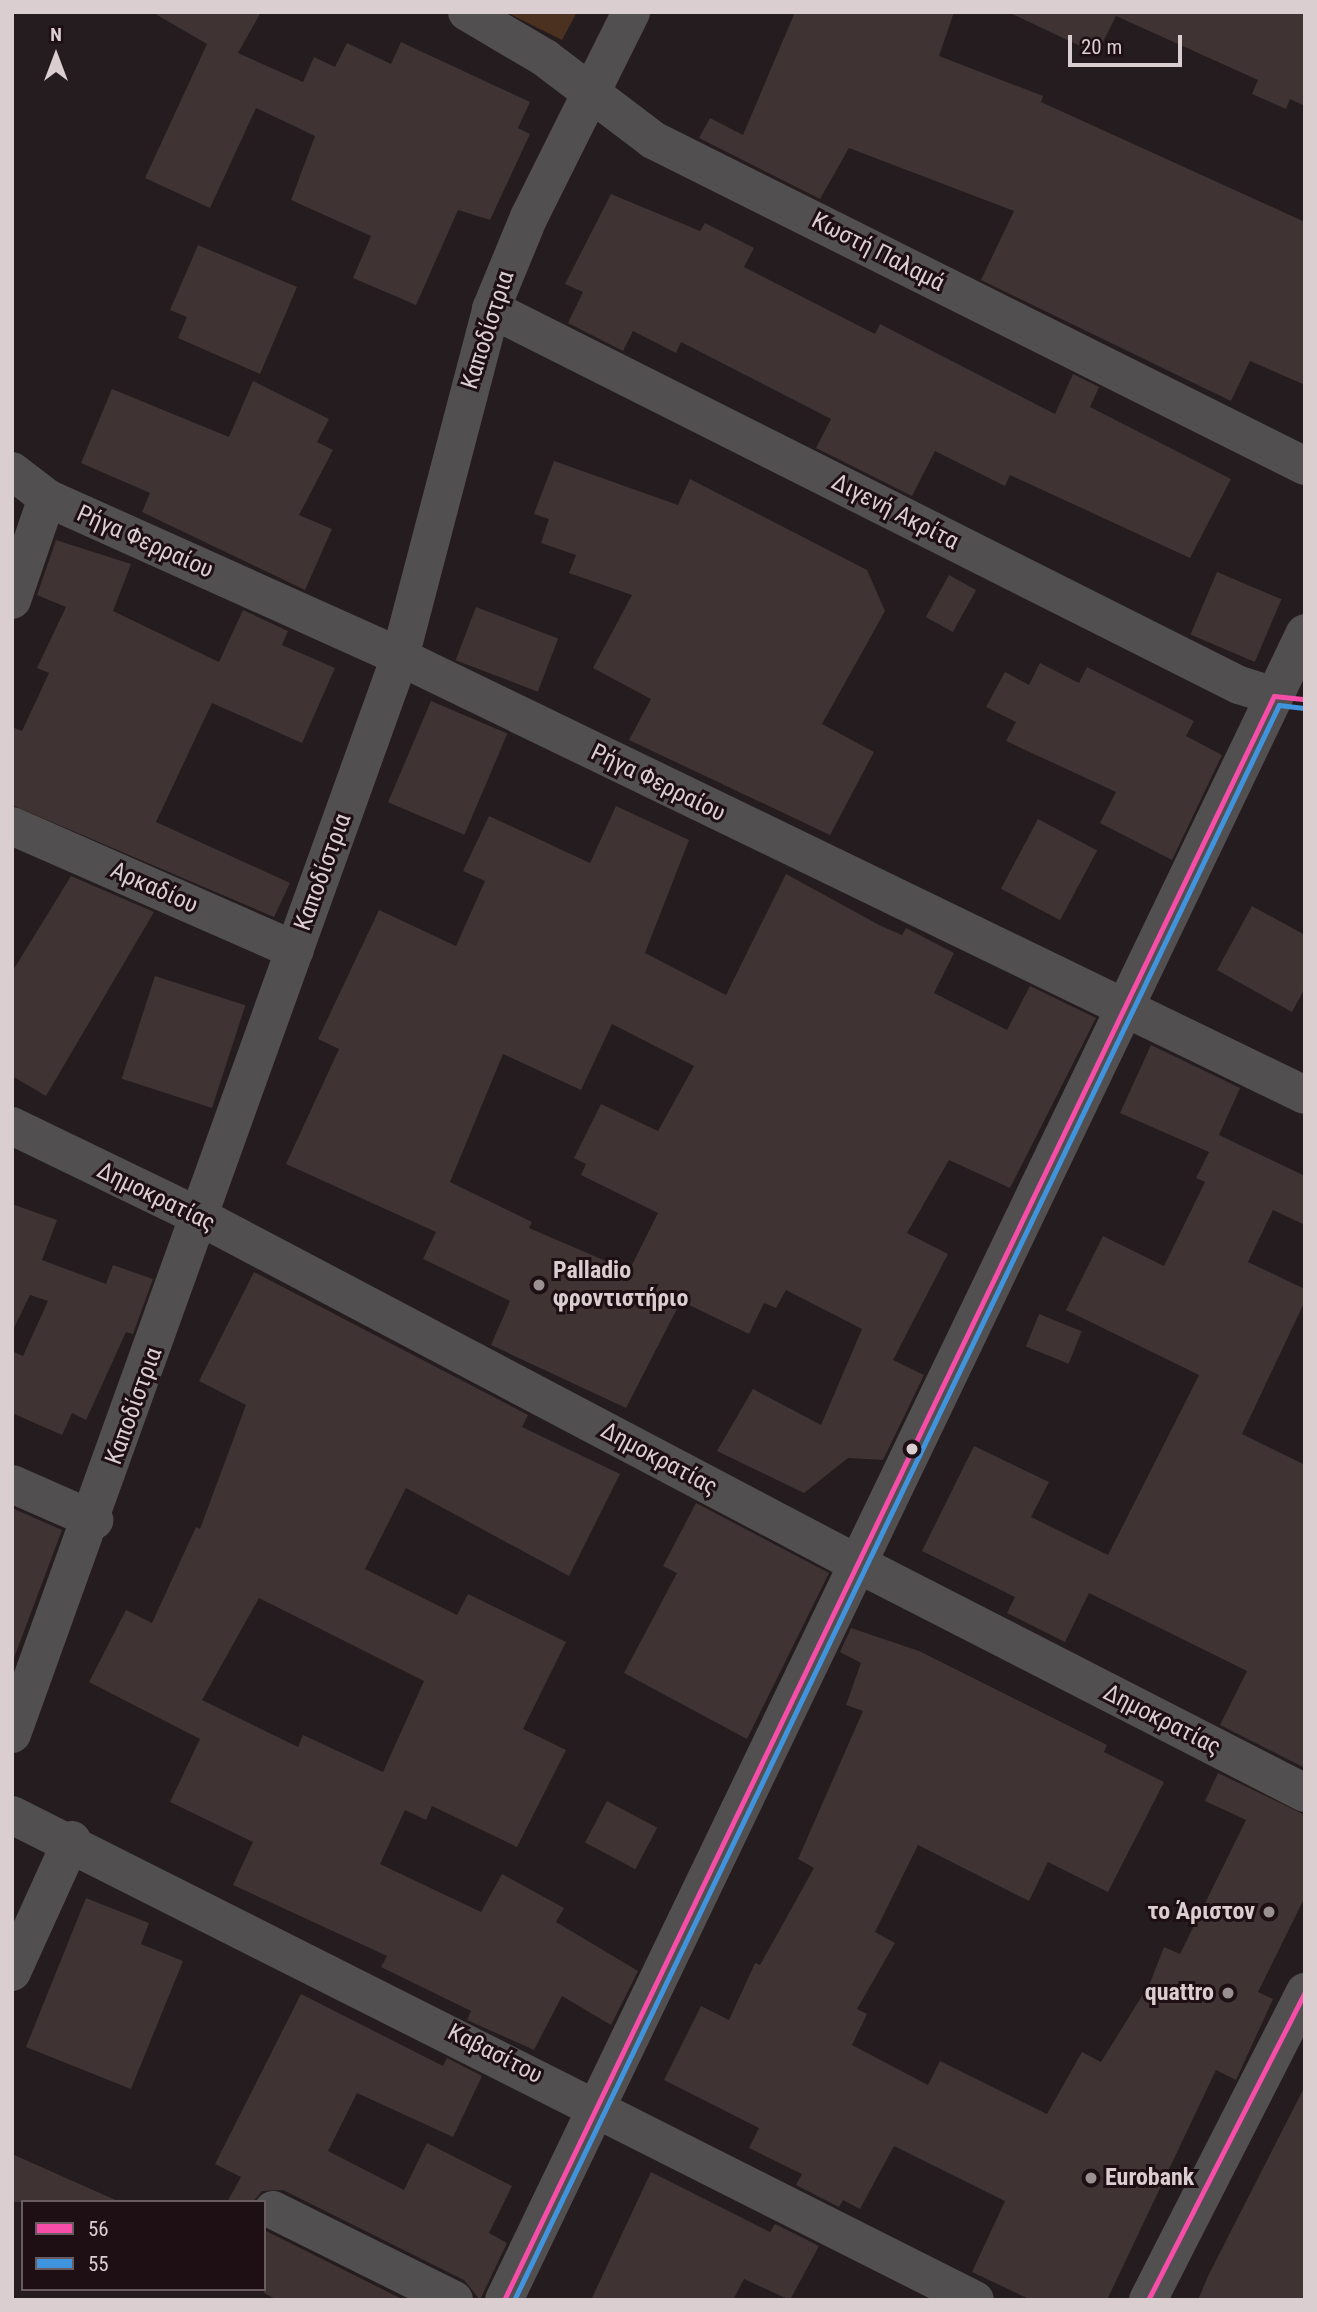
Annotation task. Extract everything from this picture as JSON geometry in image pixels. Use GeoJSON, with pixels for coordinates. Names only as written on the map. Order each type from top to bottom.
{"type":"FeatureCollection","features":[{"type":"Feature","properties":{"kind":"street","name":"Κωστή Παλαμά"},"geometry":{"type":"LineString","coordinates":[[467,12],[510,35],[653,140],[1305,466]]}},
{"type":"Feature","properties":{"kind":"street","name":"Καποδίστρια"},"geometry":{"type":"LineString","coordinates":[[12,1734],[94,1520],[400,657],[491,309],[589,94],[631,12]]}},
{"type":"Feature","properties":{"kind":"street","name":"Διγενή Ακρίτα"},"geometry":{"type":"LineString","coordinates":[[491,309],[1239,685],[1290,697]]}},
{"type":"Feature","properties":{"kind":"street","name":"Ρήγα Φερραίου"},"geometry":{"type":"LineString","coordinates":[[12,471],[47,498],[400,657],[1120,1009],[1305,1095]]}},
{"type":"Feature","properties":{"kind":"street"},"geometry":{"type":"LineString","coordinates":[[12,600],[47,498]]}},
{"type":"Feature","properties":{"kind":"street"},"geometry":{"type":"LineString","coordinates":[[504,2300],[860,1565],[1120,1009],[1290,697],[1305,634]]}},
{"type":"Feature","properties":{"kind":"street","name":"Αρκαδίου"},"geometry":{"type":"LineString","coordinates":[[12,826],[295,950]]}},
{"type":"Feature","properties":{"kind":"street","name":"Δημοκρατίας"},"geometry":{"type":"LineString","coordinates":[[12,1126],[202,1218],[860,1565],[1305,1793]]}},
{"type":"Feature","properties":{"kind":"street"},"geometry":{"type":"LineString","coordinates":[[12,1483],[94,1520]]}},
{"type":"Feature","properties":{"kind":"street","name":"Καβασίτου"},"geometry":{"type":"LineString","coordinates":[[12,1815],[72,1840],[597,2104],[975,2300]]}},
{"type":"Feature","properties":{"kind":"street"},"geometry":{"type":"LineString","coordinates":[[12,1972],[72,1840]]}},
{"type":"Feature","properties":{"kind":"street"},"geometry":{"type":"LineString","coordinates":[[1148,2300],[1305,1992]]}},
{"type":"Feature","properties":{"kind":"street"},"geometry":{"type":"LineString","coordinates":[[273,2210],[454,2300]]}},
{"type":"Feature","properties":{"kind":"shaded area"},"geometry":{"type":"Polygon","coordinates":[[[506,12],[577,12],[562,40],[506,12]]]}},
{"type":"Feature","properties":{"kind":"building"},"geometry":{"type":"Polygon","coordinates":[[[152,12],[261,12],[238,53],[303,82],[314,57],[335,67],[347,43],[391,64],[401,42],[530,102],[518,128],[530,134],[490,220],[458,210],[416,305],[353,278],[371,236],[291,200],[315,136],[256,108],[210,208],[145,178],[207,44],[152,12]]]}},
{"type":"Feature","properties":{"kind":"building"},"geometry":{"type":"Polygon","coordinates":[[[795,12],[954,12],[939,56],[1043,96],[1041,102],[1305,222],[1305,385],[1250,361],[1231,401],[981,280],[1014,211],[849,148],[820,199],[699,138],[710,118],[743,135],[795,12]]]}},
{"type":"Feature","properties":{"kind":"building"},"geometry":{"type":"Polygon","coordinates":[[[1008,12],[1305,12],[1305,106],[1290,99],[1286,109],[1252,94],[1258,80],[1116,16],[1097,54],[1008,12]]]}},
{"type":"Feature","properties":{"kind":"building"},"geometry":{"type":"Polygon","coordinates":[[[611,194],[700,231],[705,223],[754,248],[744,267],[875,334],[880,324],[1055,414],[1073,374],[1099,387],[1090,407],[1231,479],[1190,558],[1010,475],[1005,486],[935,451],[912,496],[816,448],[831,419],[681,342],[676,353],[633,331],[623,351],[568,323],[583,292],[565,284],[611,194]]]}},
{"type":"Feature","properties":{"kind":"building"},"geometry":{"type":"Polygon","coordinates":[[[198,245],[297,287],[260,374],[178,338],[187,317],[170,310],[198,245]]]}},
{"type":"Feature","properties":{"kind":"building"},"geometry":{"type":"Polygon","coordinates":[[[253,381],[329,419],[317,442],[333,450],[299,515],[332,529],[305,590],[142,512],[150,493],[81,463],[112,389],[229,437],[253,381]]]}},
{"type":"Feature","properties":{"kind":"building"},"geometry":{"type":"Polygon","coordinates":[[[554,461],[678,505],[690,479],[867,570],[885,611],[822,724],[874,752],[830,835],[629,740],[651,699],[593,668],[632,595],[569,573],[576,555],[541,543],[549,519],[534,514],[554,461]]]}},
{"type":"Feature","properties":{"kind":"building"},"geometry":{"type":"Polygon","coordinates":[[[56,540],[131,564],[113,611],[219,662],[243,610],[288,631],[282,645],[335,668],[302,743],[212,703],[156,822],[290,883],[274,917],[12,805],[12,727],[22,731],[49,673],[37,668],[66,607],[37,595],[56,540]]]}},
{"type":"Feature","properties":{"kind":"building"},"geometry":{"type":"Polygon","coordinates":[[[1217,572],[1281,599],[1255,662],[1190,635],[1217,572]]]}},
{"type":"Feature","properties":{"kind":"building"},"geometry":{"type":"Polygon","coordinates":[[[949,575],[976,590],[953,632],[926,617],[949,575]]]}},
{"type":"Feature","properties":{"kind":"building"},"geometry":{"type":"Polygon","coordinates":[[[476,607],[558,639],[538,692],[456,660],[476,607]]]}},
{"type":"Feature","properties":{"kind":"building"},"geometry":{"type":"Polygon","coordinates":[[[1040,663],[1079,683],[1087,667],[1194,721],[1186,736],[1222,755],[1172,860],[1100,823],[1116,792],[1006,741],[1016,722],[986,707],[1005,672],[1029,685],[1040,663]]]}},
{"type":"Feature","properties":{"kind":"building"},"geometry":{"type":"Polygon","coordinates":[[[431,701],[507,733],[464,835],[388,802],[431,701]]]}},
{"type":"Feature","properties":{"kind":"building"},"geometry":{"type":"Polygon","coordinates":[[[616,806],[689,840],[645,953],[726,995],[786,874],[881,926],[902,935],[906,928],[954,953],[934,993],[1007,1030],[1030,986],[1096,1018],[1010,1188],[949,1160],[907,1233],[948,1254],[893,1360],[924,1375],[883,1460],[848,1458],[804,1493],[717,1451],[753,1389],[821,1425],[862,1329],[786,1290],[776,1308],[764,1303],[749,1334],[681,1301],[626,1408],[491,1345],[510,1301],[423,1259],[436,1232],[286,1164],[339,1049],[318,1039],[379,910],[456,946],[485,881],[463,871],[489,816],[590,863],[616,806]],[[612,1024],[581,1090],[503,1054],[450,1182],[532,1222],[529,1228],[629,1271],[658,1213],[581,1175],[586,1164],[574,1158],[601,1104],[658,1131],[694,1066],[612,1024]]]}},
{"type":"Feature","properties":{"kind":"building"},"geometry":{"type":"Polygon","coordinates":[[[1038,819],[1097,850],[1060,920],[1001,889],[1038,819]]]}},
{"type":"Feature","properties":{"kind":"building"},"geometry":{"type":"Polygon","coordinates":[[[71,876],[154,912],[46,1096],[12,1076],[12,972],[71,876]]]}},
{"type":"Feature","properties":{"kind":"building"},"geometry":{"type":"Polygon","coordinates":[[[1252,906],[1305,935],[1305,988],[1292,1012],[1217,970],[1252,906]]]}},
{"type":"Feature","properties":{"kind":"building"},"geometry":{"type":"Polygon","coordinates":[[[155,976],[245,1005],[212,1108],[122,1079],[155,976]]]}},
{"type":"Feature","properties":{"kind":"building"},"geometry":{"type":"Polygon","coordinates":[[[1151,1045],[1240,1088],[1219,1135],[1305,1176],[1305,1225],[1273,1210],[1248,1262],[1305,1289],[1305,1301],[1242,1434],[1305,1465],[1305,1768],[1220,1725],[1247,1671],[1089,1593],[1065,1642],[1007,1613],[1015,1597],[922,1551],[974,1446],[1049,1482],[1031,1517],[1108,1555],[1199,1375],[1066,1310],[1103,1236],[1164,1266],[1205,1182],[1196,1178],[1209,1152],[1120,1113],[1151,1045]]]}},
{"type":"Feature","properties":{"kind":"building"},"geometry":{"type":"Polygon","coordinates":[[[12,1204],[57,1220],[42,1260],[106,1284],[113,1265],[153,1279],[133,1334],[126,1332],[86,1420],[72,1413],[62,1435],[12,1413],[12,1351],[23,1356],[48,1301],[30,1295],[12,1332],[12,1204]]]}},
{"type":"Feature","properties":{"kind":"building"},"geometry":{"type":"Polygon","coordinates":[[[254,1272],[528,1415],[522,1427],[620,1474],[569,1576],[406,1488],[365,1569],[457,1615],[468,1594],[566,1642],[523,1729],[566,1750],[517,1847],[432,1806],[426,1820],[405,1810],[380,1864],[481,1912],[502,1874],[564,1908],[556,1922],[638,1971],[611,2025],[562,1996],[534,2050],[467,2020],[471,2011],[381,1967],[387,1956],[233,1885],[253,1842],[170,1802],[200,1739],[89,1682],[126,1610],[152,1623],[196,1527],[200,1529],[246,1405],[199,1381],[254,1272]],[[259,1598],[202,1700],[298,1747],[303,1735],[383,1772],[424,1681],[259,1598]]]}},
{"type":"Feature","properties":{"kind":"building"},"geometry":{"type":"Polygon","coordinates":[[[1039,1314],[1082,1331],[1069,1364],[1026,1346],[1039,1314]]]}},
{"type":"Feature","properties":{"kind":"building"},"geometry":{"type":"Polygon","coordinates":[[[696,1503],[829,1573],[747,1739],[624,1673],[677,1573],[663,1566],[696,1503]]]}},
{"type":"Feature","properties":{"kind":"building"},"geometry":{"type":"Polygon","coordinates":[[[12,1508],[62,1530],[14,1658],[12,1658],[12,1508]]]}},
{"type":"Feature","properties":{"kind":"building"},"geometry":{"type":"Polygon","coordinates":[[[851,1628],[919,1651],[1107,1745],[1104,1752],[1164,1782],[1108,1892],[1048,1862],[1029,1901],[918,1845],[875,1932],[895,1943],[857,2009],[867,2014],[852,2045],[928,2085],[940,2061],[1047,2114],[1082,2052],[1101,2062],[1150,1983],[1164,1947],[1180,1954],[1246,1820],[1205,1801],[1218,1773],[1305,1815],[1305,1897],[1258,1992],[1273,1999],[1236,2080],[1216,2070],[1107,2300],[1031,2300],[972,2272],[1005,2201],[894,2146],[860,2209],[843,2200],[839,2207],[796,2185],[802,2174],[749,2148],[759,2128],[664,2080],[701,2006],[729,2020],[755,1963],[760,1965],[814,1868],[798,1859],[863,1711],[846,1705],[861,1663],[840,1652],[851,1628]]]}},
{"type":"Feature","properties":{"kind":"building"},"geometry":{"type":"Polygon","coordinates":[[[607,1801],[657,1828],[635,1869],[585,1842],[607,1801]]]}},
{"type":"Feature","properties":{"kind":"building"},"geometry":{"type":"Polygon","coordinates":[[[86,1898],[149,1923],[141,1944],[183,1961],[131,2089],[26,2047],[86,1898]]]}},
{"type":"Feature","properties":{"kind":"building"},"geometry":{"type":"Polygon","coordinates":[[[301,1994],[443,2066],[447,2058],[482,2076],[453,2137],[357,2093],[328,2151],[404,2190],[427,2143],[512,2186],[489,2233],[507,2243],[480,2300],[464,2280],[283,2190],[262,2191],[255,2200],[228,2200],[241,2177],[215,2164],[301,1994]]]}},
{"type":"Feature","properties":{"kind":"building"},"geometry":{"type":"Polygon","coordinates":[[[1305,2086],[1305,2300],[1198,2300],[1208,2276],[1305,2086]]]}},
{"type":"Feature","properties":{"kind":"building"},"geometry":{"type":"Polygon","coordinates":[[[12,2154],[116,2200],[21,2200],[12,2202],[12,2154]]]}},
{"type":"Feature","properties":{"kind":"building"},"geometry":{"type":"Polygon","coordinates":[[[651,2172],[770,2232],[775,2224],[819,2246],[790,2300],[744,2279],[733,2300],[591,2300],[651,2172]]]}},
{"type":"Feature","properties":{"kind":"building"},"geometry":{"type":"Polygon","coordinates":[[[266,2231],[404,2300],[277,2300],[264,2293],[266,2231]]]}},
{"type":"Feature","properties":{"kind":"transit line","name":"56"},"geometry":{"type":"LineString","coordinates":[[504,2300],[1274,696],[1305,699]]}},
{"type":"Feature","properties":{"kind":"transit line","name":"55"},"geometry":{"type":"LineString","coordinates":[[514,2300],[1279,705],[1304,708]]}},
{"type":"Feature","properties":{"kind":"transit line","name":"56"},"geometry":{"type":"LineString","coordinates":[[1148,2300],[1305,1992]]}},
{"type":"Feature","properties":{"kind":"place","name":"Palladio φροντιστήριο"},"geometry":{"type":"Point","coordinates":[539,1285]}},
{"type":"Feature","properties":{"kind":"place","name":"το Άριστον"},"geometry":{"type":"Point","coordinates":[1269,1912]}},
{"type":"Feature","properties":{"kind":"place","name":"quattro"},"geometry":{"type":"Point","coordinates":[1228,1993]}},
{"type":"Feature","properties":{"kind":"place","name":"Eurobank"},"geometry":{"type":"Point","coordinates":[1091,2178]}}]}
